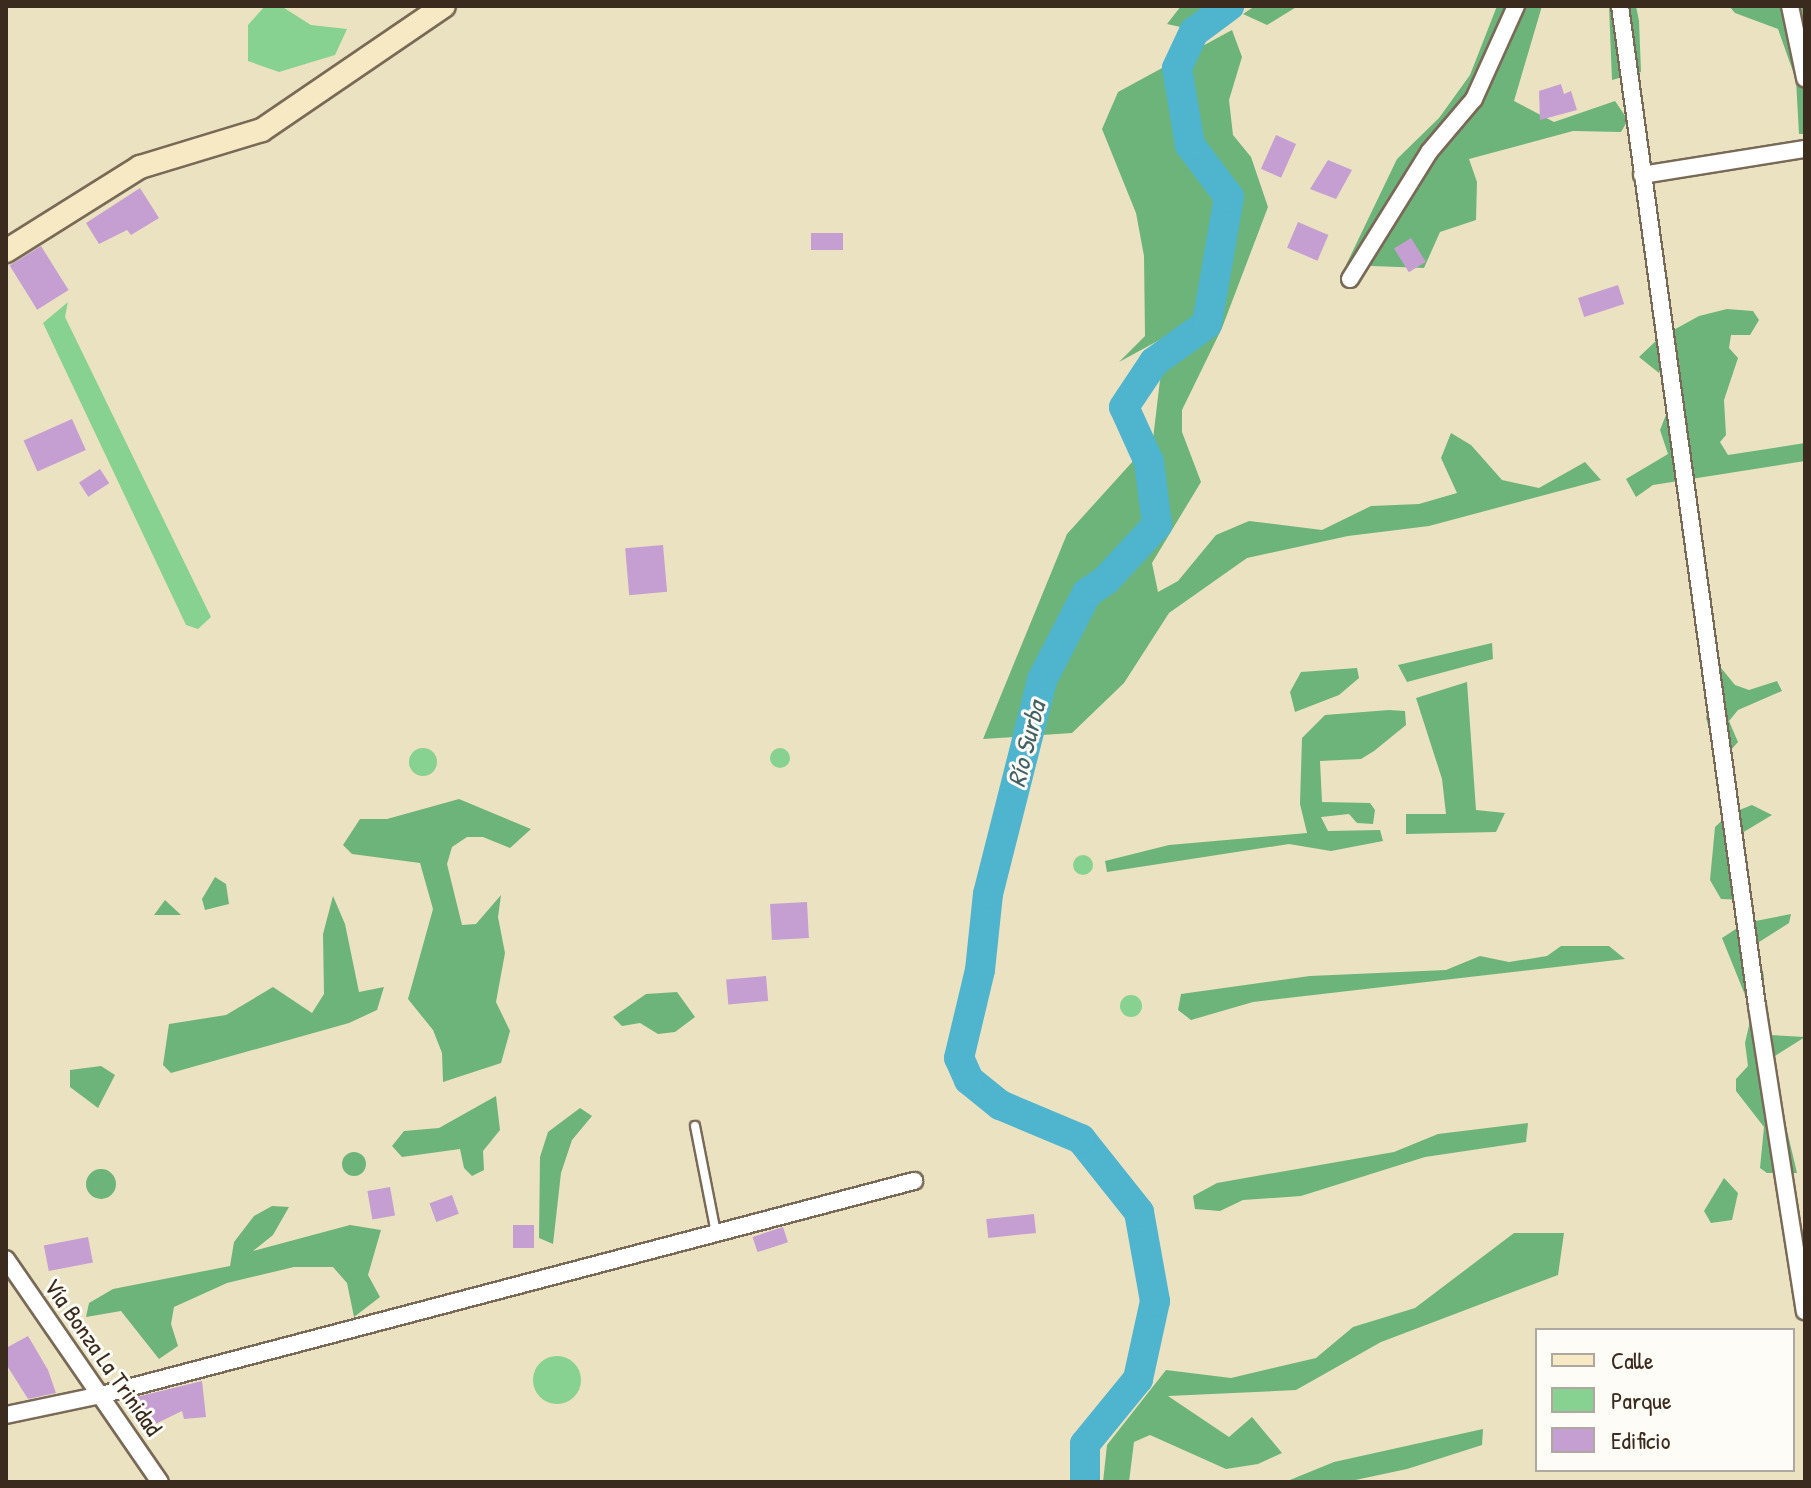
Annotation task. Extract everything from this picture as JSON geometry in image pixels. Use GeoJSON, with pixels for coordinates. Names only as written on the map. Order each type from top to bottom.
{"type":"FeatureCollection","features":[{"type":"Feature","properties":{"kind":"street"},"geometry":{"type":"LineString","coordinates":[[6,251],[140,167],[262,130],[444,6]]}},
{"type":"Feature","properties":{"kind":"street"},"geometry":{"type":"LineString","coordinates":[[1350,279],[1429,152],[1474,99],[1516,6]]}},
{"type":"Feature","properties":{"kind":"street"},"geometry":{"type":"LineString","coordinates":[[1620,6],[1757,1006],[1805,1311]]}},
{"type":"Feature","properties":{"kind":"street"},"geometry":{"type":"LineString","coordinates":[[1790,6],[1805,78]]}},
{"type":"Feature","properties":{"kind":"street"},"geometry":{"type":"LineString","coordinates":[[1642,175],[1805,149]]}},
{"type":"Feature","properties":{"kind":"street"},"geometry":{"type":"LineString","coordinates":[[6,1415],[101,1395],[914,1181]]}},
{"type":"Feature","properties":{"kind":"street","name":"Vía Bonza La Trinidad"},"geometry":{"type":"LineString","coordinates":[[6,1259],[160,1482]]}},
{"type":"Feature","properties":{"kind":"lane"},"geometry":{"type":"LineString","coordinates":[[695,1126],[716,1233]]}},
{"type":"Feature","properties":{"kind":"green space"},"geometry":{"type":"Polygon","coordinates":[[[265,6],[281,6],[311,25],[347,29],[335,55],[279,72],[248,61],[248,25],[265,6]]]}},
{"type":"Feature","properties":{"kind":"green space"},"geometry":{"type":"Polygon","coordinates":[[[1181,6],[1215,6],[1185,28],[1167,24],[1181,6]]]}},
{"type":"Feature","properties":{"kind":"green space"},"geometry":{"type":"Polygon","coordinates":[[[1255,6],[1298,6],[1267,25],[1243,14],[1255,6]]]}},
{"type":"Feature","properties":{"kind":"green space"},"geometry":{"type":"Polygon","coordinates":[[[1497,6],[1542,6],[1514,101],[1554,122],[1615,101],[1628,120],[1621,132],[1573,131],[1469,159],[1477,182],[1476,220],[1440,232],[1424,268],[1346,265],[1397,159],[1439,118],[1470,75],[1497,6]]]}},
{"type":"Feature","properties":{"kind":"green space"},"geometry":{"type":"Polygon","coordinates":[[[1609,6],[1636,6],[1639,21],[1641,72],[1612,80],[1609,6]]]}},
{"type":"Feature","properties":{"kind":"green space"},"geometry":{"type":"Polygon","coordinates":[[[1729,6],[1804,6],[1805,134],[1799,134],[1796,80],[1778,29],[1735,13],[1729,6]]]}},
{"type":"Feature","properties":{"kind":"green space"},"geometry":{"type":"Polygon","coordinates":[[[1232,30],[1242,57],[1229,100],[1233,135],[1251,157],[1268,207],[1222,328],[1182,410],[1182,432],[1201,482],[1152,563],[1158,592],[1178,581],[1216,535],[1249,521],[1322,530],[1371,506],[1419,504],[1457,493],[1441,458],[1451,433],[1471,445],[1502,480],[1539,488],[1585,462],[1601,480],[1429,526],[1348,536],[1247,558],[1169,613],[1124,683],[1072,733],[983,739],[1067,534],[1153,439],[1160,380],[1176,331],[1119,362],[1145,336],[1144,256],[1136,213],[1102,129],[1118,92],[1232,30]]]}},
{"type":"Feature","properties":{"kind":"green space"},"geometry":{"type":"Polygon","coordinates":[[[68,302],[65,317],[211,617],[198,629],[186,625],[43,323],[68,302]]]}},
{"type":"Feature","properties":{"kind":"green space"},"geometry":{"type":"Polygon","coordinates":[[[1727,309],[1753,311],[1759,320],[1750,335],[1731,335],[1729,348],[1738,358],[1724,400],[1726,435],[1720,442],[1728,455],[1805,443],[1805,461],[1653,485],[1636,497],[1626,479],[1668,454],[1660,430],[1680,379],[1679,360],[1664,362],[1659,373],[1639,357],[1659,338],[1699,316],[1727,309]]]}},
{"type":"Feature","properties":{"kind":"green space"},"geometry":{"type":"Polygon","coordinates":[[[1492,643],[1493,659],[1407,682],[1398,665],[1492,643]]]}},
{"type":"Feature","properties":{"kind":"green space"},"geometry":{"type":"Polygon","coordinates":[[[1717,663],[1735,685],[1749,690],[1777,681],[1782,691],[1738,710],[1729,721],[1738,742],[1719,763],[1706,718],[1717,663]]]}},
{"type":"Feature","properties":{"kind":"green space"},"geometry":{"type":"Polygon","coordinates":[[[1357,668],[1359,678],[1339,695],[1295,712],[1290,692],[1301,672],[1357,668]]]}},
{"type":"Feature","properties":{"kind":"green space"},"geometry":{"type":"Polygon","coordinates":[[[1467,682],[1476,810],[1505,813],[1496,832],[1406,834],[1406,814],[1446,814],[1442,779],[1416,698],[1467,682]]]}},
{"type":"Feature","properties":{"kind":"green space"},"geometry":{"type":"Polygon","coordinates":[[[1405,711],[1406,725],[1374,751],[1361,759],[1320,761],[1322,802],[1370,803],[1375,810],[1373,824],[1357,823],[1349,814],[1321,817],[1328,831],[1380,830],[1383,841],[1331,851],[1289,844],[1107,872],[1105,861],[1169,845],[1307,833],[1300,804],[1302,738],[1325,715],[1405,711]]]}},
{"type":"Feature","properties":{"kind":"green space"},"geometry":{"type":"Polygon","coordinates":[[[423,748],[433,752],[437,762],[433,772],[423,776],[413,772],[409,762],[413,752],[423,748]]]}},
{"type":"Feature","properties":{"kind":"green space"},"geometry":{"type":"Polygon","coordinates":[[[780,748],[787,751],[790,758],[787,765],[780,768],[773,765],[770,758],[773,751],[780,748]]]}},
{"type":"Feature","properties":{"kind":"green space"},"geometry":{"type":"Polygon","coordinates":[[[459,799],[531,829],[510,848],[483,837],[467,837],[452,847],[447,864],[462,925],[476,924],[501,895],[498,917],[505,953],[496,1002],[510,1031],[501,1063],[443,1082],[442,1053],[433,1030],[408,999],[433,909],[420,863],[352,854],[343,845],[360,819],[387,819],[459,799]]]}},
{"type":"Feature","properties":{"kind":"green space"},"geometry":{"type":"Polygon","coordinates":[[[1752,805],[1772,815],[1742,833],[1749,873],[1746,900],[1721,899],[1710,880],[1715,827],[1729,814],[1752,805]]]}},
{"type":"Feature","properties":{"kind":"green space"},"geometry":{"type":"Polygon","coordinates":[[[1083,855],[1090,858],[1093,865],[1090,872],[1083,875],[1076,872],[1073,865],[1076,858],[1083,855]]]}},
{"type":"Feature","properties":{"kind":"green space"},"geometry":{"type":"Polygon","coordinates":[[[215,877],[226,884],[229,904],[205,910],[202,899],[215,877]]]}},
{"type":"Feature","properties":{"kind":"green space"},"geometry":{"type":"Polygon","coordinates":[[[333,896],[345,924],[359,992],[384,987],[377,1010],[349,1023],[171,1073],[163,1065],[169,1024],[226,1015],[273,987],[312,1013],[324,994],[323,934],[333,896]]]}},
{"type":"Feature","properties":{"kind":"green space"},"geometry":{"type":"Polygon","coordinates":[[[165,900],[181,915],[154,915],[165,900]]]}},
{"type":"Feature","properties":{"kind":"green space"},"geometry":{"type":"Polygon","coordinates":[[[1791,914],[1789,923],[1756,944],[1764,976],[1760,996],[1745,995],[1722,938],[1745,923],[1791,914]]]}},
{"type":"Feature","properties":{"kind":"green space"},"geometry":{"type":"Polygon","coordinates":[[[1561,946],[1609,946],[1625,959],[1253,1002],[1191,1020],[1178,1010],[1181,994],[1310,976],[1446,970],[1480,956],[1509,962],[1547,956],[1561,946]]]}},
{"type":"Feature","properties":{"kind":"green space"},"geometry":{"type":"Polygon","coordinates":[[[677,992],[695,1017],[675,1032],[658,1034],[640,1023],[622,1026],[613,1017],[646,994],[677,992]]]}},
{"type":"Feature","properties":{"kind":"green space"},"geometry":{"type":"Polygon","coordinates":[[[1131,995],[1139,998],[1142,1006],[1139,1014],[1131,1017],[1123,1014],[1120,1006],[1123,998],[1131,995]]]}},
{"type":"Feature","properties":{"kind":"green space"},"geometry":{"type":"Polygon","coordinates":[[[1764,1017],[1771,1035],[1805,1037],[1775,1056],[1773,1071],[1797,1173],[1767,1173],[1760,1168],[1764,1127],[1736,1091],[1736,1079],[1748,1066],[1745,1043],[1750,1021],[1764,1017]]]}},
{"type":"Feature","properties":{"kind":"green space"},"geometry":{"type":"Polygon","coordinates":[[[101,1066],[115,1075],[98,1108],[70,1087],[70,1070],[101,1066]]]}},
{"type":"Feature","properties":{"kind":"green space"},"geometry":{"type":"Polygon","coordinates":[[[496,1096],[500,1130],[483,1151],[484,1170],[472,1176],[464,1168],[460,1149],[402,1157],[392,1146],[404,1131],[439,1128],[496,1096]]]}},
{"type":"Feature","properties":{"kind":"green space"},"geometry":{"type":"Polygon","coordinates":[[[580,1108],[592,1116],[572,1140],[561,1173],[553,1244],[539,1238],[540,1157],[548,1132],[580,1108]]]}},
{"type":"Feature","properties":{"kind":"green space"},"geometry":{"type":"Polygon","coordinates":[[[1528,1123],[1526,1142],[1425,1157],[1301,1196],[1243,1200],[1220,1211],[1195,1209],[1193,1196],[1217,1183],[1394,1152],[1438,1134],[1528,1123]]]}},
{"type":"Feature","properties":{"kind":"green space"},"geometry":{"type":"Polygon","coordinates":[[[354,1152],[365,1159],[366,1164],[359,1175],[354,1176],[343,1169],[342,1164],[349,1153],[354,1152]]]}},
{"type":"Feature","properties":{"kind":"green space"},"geometry":{"type":"Polygon","coordinates":[[[101,1169],[112,1173],[116,1184],[112,1195],[101,1199],[90,1195],[86,1184],[90,1173],[101,1169]]]}},
{"type":"Feature","properties":{"kind":"green space"},"geometry":{"type":"Polygon","coordinates":[[[1724,1178],[1738,1193],[1732,1220],[1711,1223],[1704,1211],[1724,1178]]]}},
{"type":"Feature","properties":{"kind":"green space"},"geometry":{"type":"Polygon","coordinates":[[[272,1206],[289,1207],[273,1235],[253,1251],[350,1225],[381,1230],[368,1275],[380,1297],[354,1317],[347,1283],[333,1267],[294,1267],[227,1283],[174,1307],[171,1324],[178,1346],[159,1359],[121,1311],[86,1317],[89,1303],[113,1289],[230,1266],[234,1242],[254,1216],[272,1206]]]}},
{"type":"Feature","properties":{"kind":"green space"},"geometry":{"type":"Polygon","coordinates":[[[1514,1233],[1564,1233],[1558,1275],[1381,1342],[1296,1390],[1168,1396],[1229,1437],[1252,1417],[1282,1453],[1258,1464],[1226,1469],[1150,1435],[1134,1442],[1129,1482],[1103,1482],[1107,1445],[1166,1370],[1231,1378],[1316,1358],[1353,1327],[1415,1308],[1514,1233]]]}},
{"type":"Feature","properties":{"kind":"green space"},"geometry":{"type":"Polygon","coordinates":[[[557,1356],[574,1363],[581,1380],[574,1397],[557,1404],[540,1397],[533,1380],[540,1363],[557,1356]]]}},
{"type":"Feature","properties":{"kind":"green space"},"geometry":{"type":"Polygon","coordinates":[[[1483,1429],[1482,1445],[1407,1469],[1346,1482],[1285,1482],[1334,1462],[1483,1429]]]}},
{"type":"Feature","properties":{"kind":"building"},"geometry":{"type":"Polygon","coordinates":[[[1561,84],[1564,94],[1571,91],[1577,110],[1540,120],[1539,91],[1561,84]]]}},
{"type":"Feature","properties":{"kind":"building"},"geometry":{"type":"Polygon","coordinates":[[[1276,135],[1296,144],[1281,178],[1261,169],[1276,135]]]}},
{"type":"Feature","properties":{"kind":"building"},"geometry":{"type":"Polygon","coordinates":[[[1328,160],[1352,170],[1336,199],[1310,189],[1328,160]]]}},
{"type":"Feature","properties":{"kind":"building"},"geometry":{"type":"Polygon","coordinates":[[[140,188],[159,218],[131,235],[127,230],[99,244],[86,223],[140,188]]]}},
{"type":"Feature","properties":{"kind":"building"},"geometry":{"type":"Polygon","coordinates":[[[1298,222],[1328,235],[1317,261],[1287,248],[1298,222]]]}},
{"type":"Feature","properties":{"kind":"building"},"geometry":{"type":"Polygon","coordinates":[[[811,233],[843,233],[843,250],[811,250],[811,233]]]}},
{"type":"Feature","properties":{"kind":"building"},"geometry":{"type":"Polygon","coordinates":[[[1411,238],[1426,262],[1409,272],[1394,249],[1411,238]]]}},
{"type":"Feature","properties":{"kind":"building"},"geometry":{"type":"Polygon","coordinates":[[[41,246],[69,290],[37,310],[10,266],[41,246]]]}},
{"type":"Feature","properties":{"kind":"building"},"geometry":{"type":"Polygon","coordinates":[[[1618,285],[1624,304],[1584,317],[1578,298],[1618,285]]]}},
{"type":"Feature","properties":{"kind":"building"},"geometry":{"type":"Polygon","coordinates":[[[72,419],[86,450],[37,472],[24,441],[72,419]]]}},
{"type":"Feature","properties":{"kind":"building"},"geometry":{"type":"Polygon","coordinates":[[[100,469],[109,483],[88,497],[79,483],[100,469]]]}},
{"type":"Feature","properties":{"kind":"building"},"geometry":{"type":"Polygon","coordinates":[[[663,545],[667,592],[629,595],[625,548],[663,545]]]}},
{"type":"Feature","properties":{"kind":"building"},"geometry":{"type":"Polygon","coordinates":[[[807,902],[809,938],[772,940],[770,904],[807,902]]]}},
{"type":"Feature","properties":{"kind":"building"},"geometry":{"type":"Polygon","coordinates":[[[766,976],[768,1001],[728,1004],[726,979],[766,976]]]}},
{"type":"Feature","properties":{"kind":"building"},"geometry":{"type":"Polygon","coordinates":[[[390,1187],[395,1216],[372,1220],[367,1191],[390,1187]]]}},
{"type":"Feature","properties":{"kind":"building"},"geometry":{"type":"Polygon","coordinates":[[[452,1195],[459,1214],[436,1222],[429,1203],[452,1195]]]}},
{"type":"Feature","properties":{"kind":"building"},"geometry":{"type":"Polygon","coordinates":[[[1034,1214],[1036,1233],[988,1238],[986,1219],[1034,1214]]]}},
{"type":"Feature","properties":{"kind":"building"},"geometry":{"type":"Polygon","coordinates":[[[513,1225],[534,1225],[534,1248],[513,1248],[513,1225]]]}},
{"type":"Feature","properties":{"kind":"building"},"geometry":{"type":"Polygon","coordinates":[[[783,1227],[788,1242],[758,1252],[753,1237],[783,1227]]]}},
{"type":"Feature","properties":{"kind":"building"},"geometry":{"type":"Polygon","coordinates":[[[88,1237],[93,1263],[49,1271],[44,1246],[88,1237]]]}},
{"type":"Feature","properties":{"kind":"building"},"geometry":{"type":"Polygon","coordinates":[[[28,1336],[48,1370],[56,1393],[28,1399],[6,1364],[6,1348],[28,1336]]]}},
{"type":"Feature","properties":{"kind":"building"},"geometry":{"type":"Polygon","coordinates":[[[202,1381],[206,1417],[184,1419],[182,1411],[147,1428],[128,1399],[202,1381]]]}},
{"type":"Feature","properties":{"kind":"waterway","name":"Río Surba"},"geometry":{"type":"LineString","coordinates":[[1085,1482],[1085,1444],[1138,1379],[1155,1301],[1139,1212],[1081,1139],[1000,1105],[969,1080],[959,1058],[980,970],[988,894],[1042,680],[1087,593],[1106,580],[1157,525],[1149,462],[1124,407],[1154,362],[1207,324],[1229,197],[1190,145],[1177,68],[1194,32],[1229,6]]}}]}
